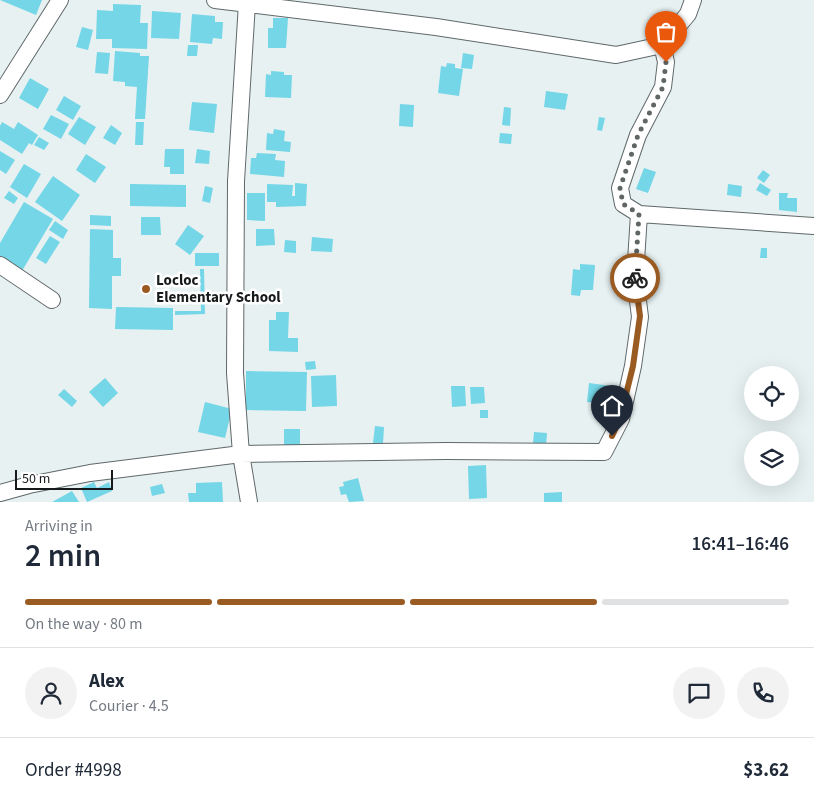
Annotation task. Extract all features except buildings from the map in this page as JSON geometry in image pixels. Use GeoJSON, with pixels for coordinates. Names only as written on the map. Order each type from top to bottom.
{"type":"FeatureCollection","features":[{"type":"Feature","properties":{"kind":"street"},"geometry":{"type":"LineString","coordinates":[[0,95],[60,0]]}},
{"type":"Feature","properties":{"kind":"street"},"geometry":{"type":"LineString","coordinates":[[215,0],[436,27],[616,55],[662,45],[688,14],[693,0]]}},
{"type":"Feature","properties":{"kind":"street"},"geometry":{"type":"LineString","coordinates":[[247,3],[236,181],[235,373],[241,454],[249,502]]}},
{"type":"Feature","properties":{"kind":"street"},"geometry":{"type":"LineString","coordinates":[[662,45],[666,62],[663,87],[638,135],[620,188],[623,204],[639,214],[814,226]]}},
{"type":"Feature","properties":{"kind":"street"},"geometry":{"type":"LineString","coordinates":[[0,493],[29,485],[90,473],[241,454],[446,451],[604,452],[620,419],[634,356],[640,316],[635,277],[639,214]]}},
{"type":"Feature","properties":{"kind":"street"},"geometry":{"type":"LineString","coordinates":[[0,265],[52,300]]}},
{"type":"Feature","properties":{"kind":"way so far"},"geometry":{"type":"LineString","coordinates":[[635,278],[639,214],[623,204],[620,188],[638,135],[663,87],[666,62]]}},
{"type":"Feature","properties":{"kind":"place","name":"Locloc Elementary School"},"geometry":{"type":"Point","coordinates":[146,289]}},
{"type":"Feature","properties":{"kind":"route"},"geometry":{"type":"LineString","coordinates":[[612,436],[620,419],[633,366],[640,316],[635,278]]}}]}
